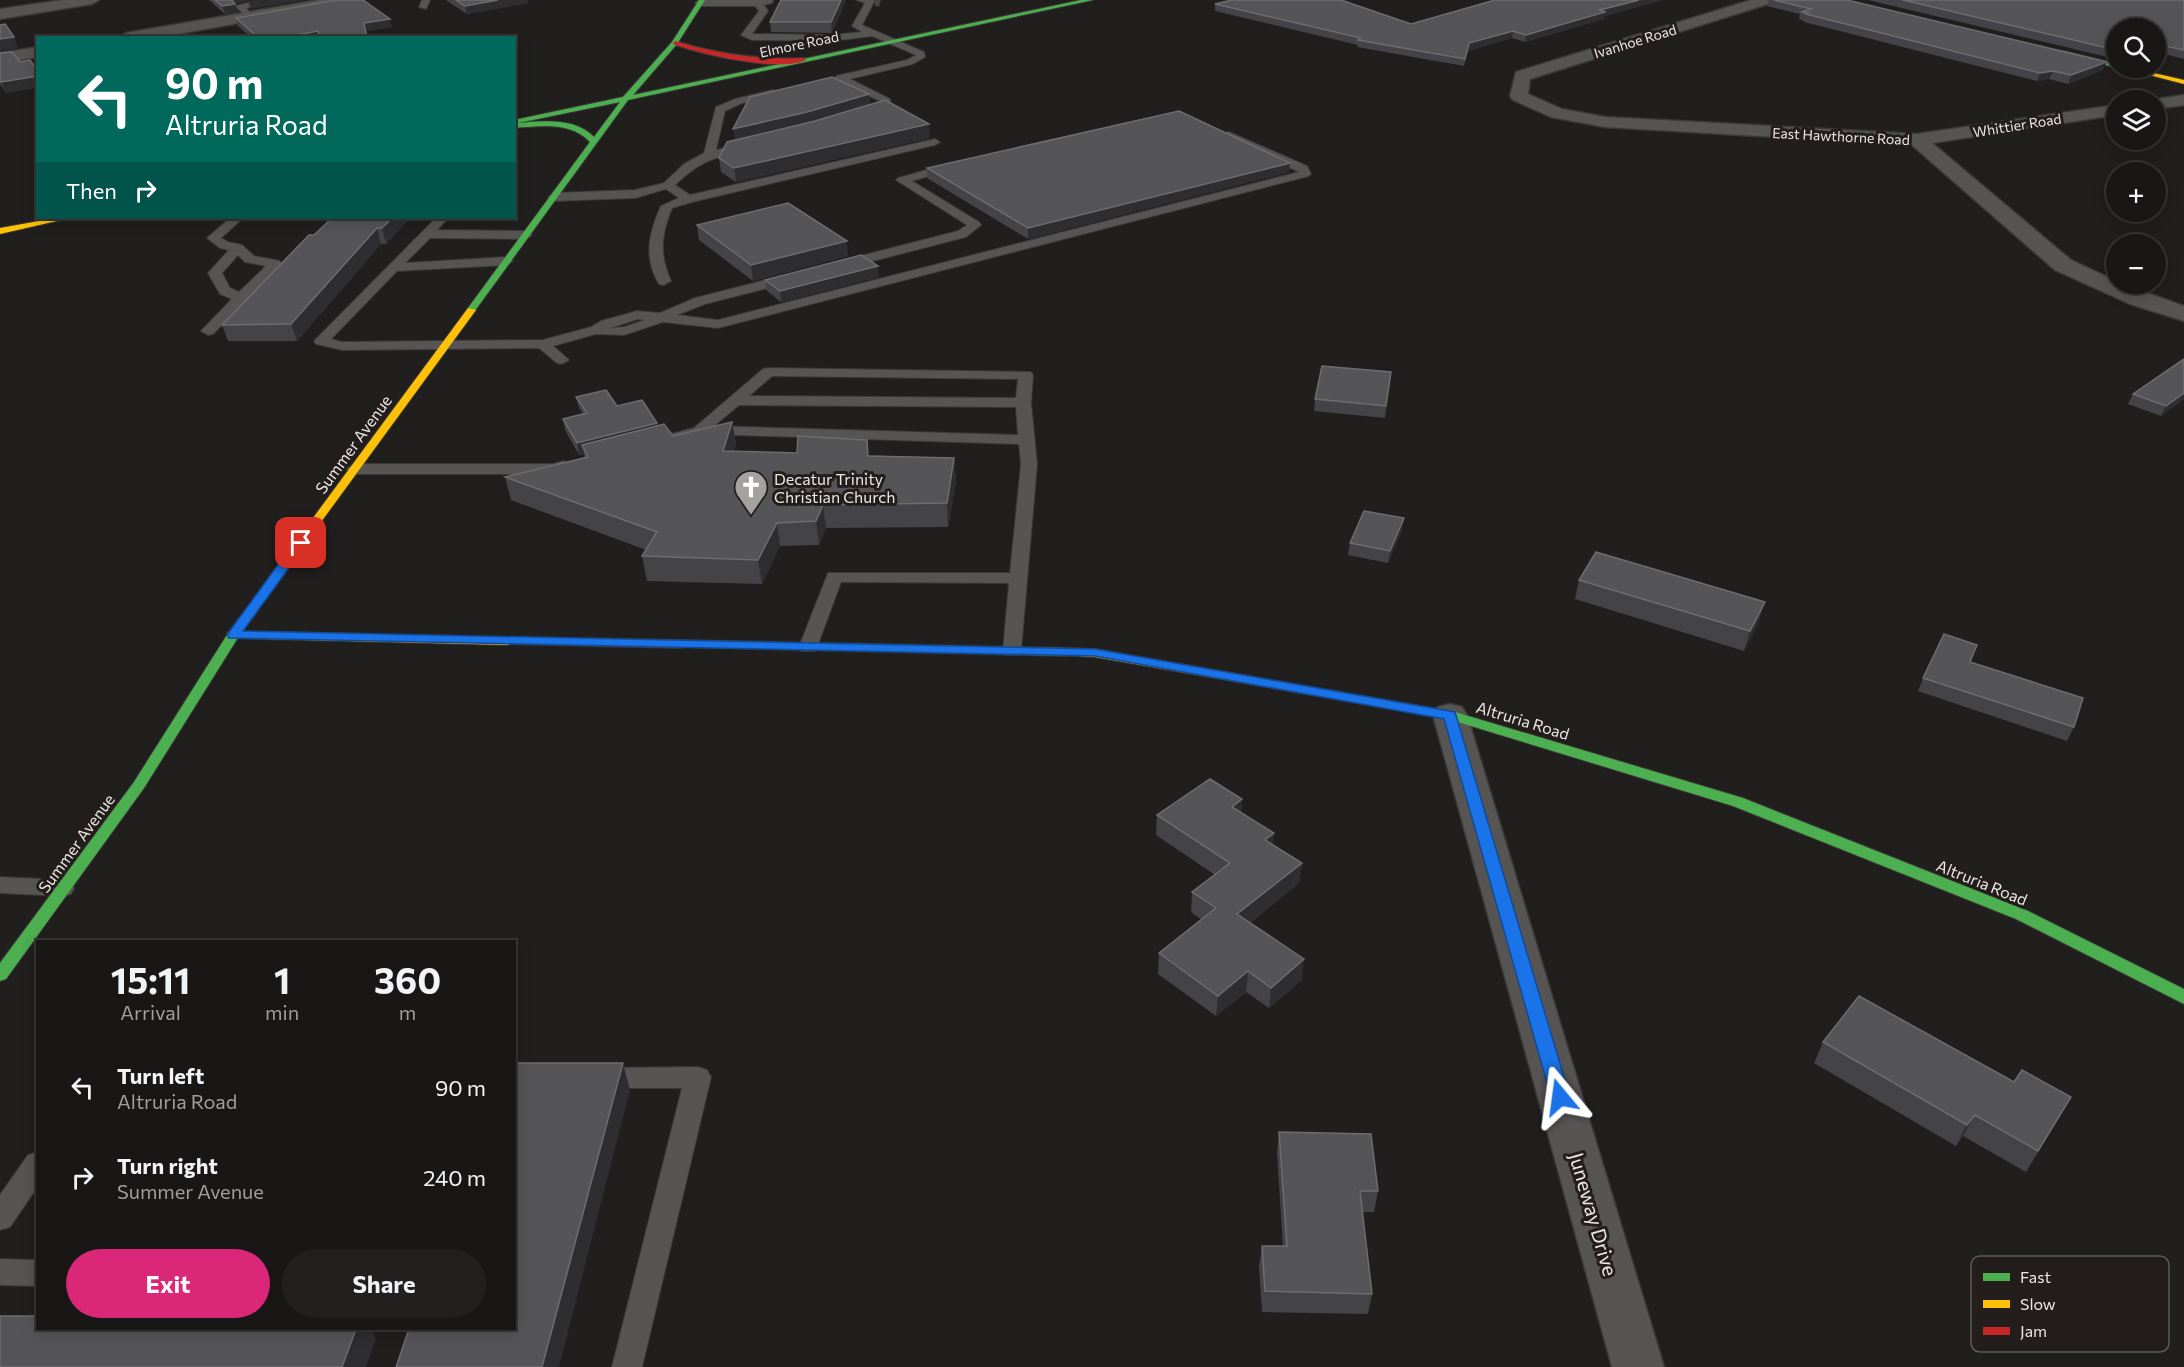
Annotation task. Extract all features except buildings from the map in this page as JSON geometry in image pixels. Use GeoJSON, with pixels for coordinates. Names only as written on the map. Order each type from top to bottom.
{"type":"FeatureCollection","features":[{"type":"Feature","properties":{"kind":"street"},"geometry":{"type":"LineString","coordinates":[[0,14],[92,0]]}},
{"type":"Feature","properties":{"kind":"street"},"geometry":{"type":"LineString","coordinates":[[133,36],[345,0]]}},
{"type":"Feature","properties":{"kind":"street","name":"Elmore Road"},"geometry":{"type":"LineString","coordinates":[[516,124],[626,98],[1090,0]]}},
{"type":"Feature","properties":{"kind":"street","name":"Ivanhoe Road"},"geometry":{"type":"LineString","coordinates":[[1519,96],[1522,76],[1766,0]]}},
{"type":"Feature","properties":{"kind":"street","name":"Summer Avenue"},"geometry":{"type":"LineString","coordinates":[[0,975],[139,785],[233,635],[626,98],[675,43],[700,2]]}},
{"type":"Feature","properties":{"kind":"street"},"geometry":{"type":"LineString","coordinates":[[675,43],[727,60],[764,63],[803,60]]}},
{"type":"Feature","properties":{"kind":"street"},"geometry":{"type":"LineString","coordinates":[[2047,49],[2106,64]]}},
{"type":"Feature","properties":{"kind":"street"},"geometry":{"type":"LineString","coordinates":[[0,58],[21,58],[36,53]]}},
{"type":"Feature","properties":{"kind":"street"},"geometry":{"type":"LineString","coordinates":[[2166,78],[2184,82]]}},
{"type":"Feature","properties":{"kind":"street","name":"East Hawthorne Road"},"geometry":{"type":"LineString","coordinates":[[1519,96],[1557,113],[1605,122],[1917,140],[2063,265],[2138,299],[2184,314]]}},
{"type":"Feature","properties":{"kind":"street"},"geometry":{"type":"LineString","coordinates":[[2166,103],[2184,100]]}},
{"type":"Feature","properties":{"kind":"street","name":"Whittier Road"},"geometry":{"type":"LineString","coordinates":[[1917,140],[2106,112]]}},
{"type":"Feature","properties":{"kind":"street"},"geometry":{"type":"LineString","coordinates":[[516,124],[565,126],[591,136],[594,142]]}},
{"type":"Feature","properties":{"kind":"street"},"geometry":{"type":"LineString","coordinates":[[0,231],[61,219]]}},
{"type":"Feature","properties":{"kind":"street","name":"Altruria Road"},"geometry":{"type":"LineString","coordinates":[[233,635],[1095,652],[1450,716],[1738,802],[2022,915],[2184,997]]}},
{"type":"Feature","properties":{"kind":"street","name":"Juneway Drive"},"geometry":{"type":"LineString","coordinates":[[1450,716],[1638,1367]]}},
{"type":"Feature","properties":{"kind":"lane"},"geometry":{"type":"LineString","coordinates":[[249,16],[239,6],[276,0]]}},
{"type":"Feature","properties":{"kind":"lane"},"geometry":{"type":"LineString","coordinates":[[700,2],[758,3],[772,0]]}},
{"type":"Feature","properties":{"kind":"lane"},"geometry":{"type":"LineString","coordinates":[[859,116],[887,108],[885,99],[834,79],[910,62],[920,57],[921,54],[915,49],[857,26],[871,0],[860,0]]}},
{"type":"Feature","properties":{"kind":"lane"},"geometry":{"type":"LineString","coordinates":[[758,3],[764,11],[746,35],[752,37],[833,38],[875,33]]}},
{"type":"Feature","properties":{"kind":"lane"},"geometry":{"type":"LineString","coordinates":[[709,155],[720,109],[740,101],[784,90]]}},
{"type":"Feature","properties":{"kind":"lane"},"geometry":{"type":"LineString","coordinates":[[659,317],[718,324],[1305,174],[1303,168],[1218,130]]}},
{"type":"Feature","properties":{"kind":"lane"},"geometry":{"type":"LineString","coordinates":[[664,281],[656,264],[655,234],[667,206],[688,199],[935,142]]}},
{"type":"Feature","properties":{"kind":"lane"},"geometry":{"type":"LineString","coordinates":[[554,197],[635,194],[668,185],[688,166],[709,155],[763,143]]}},
{"type":"Feature","properties":{"kind":"lane"},"geometry":{"type":"LineString","coordinates":[[825,269],[962,234],[975,225],[902,180],[961,164]]}},
{"type":"Feature","properties":{"kind":"lane"},"geometry":{"type":"LineString","coordinates":[[668,185],[688,199]]}},
{"type":"Feature","properties":{"kind":"lane"},"geometry":{"type":"LineString","coordinates":[[208,331],[275,264],[250,260],[238,248],[224,245],[213,238],[236,219]]}},
{"type":"Feature","properties":{"kind":"lane"},"geometry":{"type":"LineString","coordinates":[[441,219],[321,341],[342,346],[543,344],[596,330],[611,334],[649,324],[659,317],[699,302],[802,275]]}},
{"type":"Feature","properties":{"kind":"lane"},"geometry":{"type":"LineString","coordinates":[[426,234],[525,235]]}},
{"type":"Feature","properties":{"kind":"lane"},"geometry":{"type":"LineString","coordinates":[[238,248],[215,273],[225,291],[241,298]]}},
{"type":"Feature","properties":{"kind":"lane"},"geometry":{"type":"LineString","coordinates":[[394,267],[507,261]]}},
{"type":"Feature","properties":{"kind":"lane"},"geometry":{"type":"LineString","coordinates":[[543,344],[562,360]]}},
{"type":"Feature","properties":{"kind":"lane"},"geometry":{"type":"LineString","coordinates":[[699,431],[768,372],[1026,375],[1023,403],[1029,464],[1012,651]]}},
{"type":"Feature","properties":{"kind":"lane"},"geometry":{"type":"LineString","coordinates":[[735,400],[1023,403]]}},
{"type":"Feature","properties":{"kind":"lane"},"geometry":{"type":"LineString","coordinates":[[665,440],[699,431],[1027,440]]}},
{"type":"Feature","properties":{"kind":"lane"},"geometry":{"type":"LineString","coordinates":[[354,469],[554,469],[577,463]]}},
{"type":"Feature","properties":{"kind":"lane"},"geometry":{"type":"LineString","coordinates":[[808,647],[834,577],[1019,578]]}},
{"type":"Feature","properties":{"kind":"lane"},"geometry":{"type":"LineString","coordinates":[[0,885],[63,888]]}},
{"type":"Feature","properties":{"kind":"lane"},"geometry":{"type":"LineString","coordinates":[[572,1078],[698,1077],[627,1367]]}},
{"type":"Feature","properties":{"kind":"lane"},"geometry":{"type":"LineString","coordinates":[[0,1218],[36,1166]]}},
{"type":"Feature","properties":{"kind":"lane"},"geometry":{"type":"LineString","coordinates":[[0,1272],[36,1273]]}},
{"type":"Feature","properties":{"kind":"traffic: fast"},"geometry":{"type":"LineString","coordinates":[[471,310],[626,98],[675,43],[702,0]]}},
{"type":"Feature","properties":{"kind":"traffic: fast"},"geometry":{"type":"LineString","coordinates":[[516,122],[1090,0]]}},
{"type":"Feature","properties":{"kind":"traffic: fast"},"geometry":{"type":"LineString","coordinates":[[2063,53],[2106,64]]}},
{"type":"Feature","properties":{"kind":"traffic: fast"},"geometry":{"type":"LineString","coordinates":[[516,126],[557,124],[568,126],[587,134],[594,142]]}},
{"type":"Feature","properties":{"kind":"traffic: fast"},"geometry":{"type":"LineString","coordinates":[[0,975],[139,785],[233,635],[317,520]]}},
{"type":"Feature","properties":{"kind":"traffic: fast"},"geometry":{"type":"LineString","coordinates":[[682,644],[1067,652]]}},
{"type":"Feature","properties":{"kind":"traffic: fast"},"geometry":{"type":"LineString","coordinates":[[1426,711],[1450,715],[1738,802],[2022,915],[2184,997]]}},
{"type":"Feature","properties":{"kind":"traffic: slow"},"geometry":{"type":"LineString","coordinates":[[2166,78],[2184,82]]}},
{"type":"Feature","properties":{"kind":"traffic: slow"},"geometry":{"type":"LineString","coordinates":[[0,231],[61,219]]}},
{"type":"Feature","properties":{"kind":"traffic: slow"},"geometry":{"type":"LineString","coordinates":[[317,520],[471,310]]}},
{"type":"Feature","properties":{"kind":"traffic: slow"},"geometry":{"type":"LineString","coordinates":[[233,635],[508,641]]}},
{"type":"Feature","properties":{"kind":"traffic: slow"},"geometry":{"type":"LineString","coordinates":[[1067,652],[1095,653],[1426,711]]}},
{"type":"Feature","properties":{"kind":"traffic: jam"},"geometry":{"type":"LineString","coordinates":[[675,43],[707,53],[738,59],[803,60]]}},
{"type":"Feature","properties":{"kind":"traffic: jam"},"geometry":{"type":"LineString","coordinates":[[508,641],[682,644]]}},
{"type":"Feature","properties":{"kind":"place","name":"Decatur Trinity Christian Church"},"geometry":{"type":"Point","coordinates":[751,516]}},
{"type":"Feature","properties":{"kind":"route"},"geometry":{"type":"LineString","coordinates":[[301,543],[233,635],[1095,652],[1450,716],[1560,1097]]}}]}
